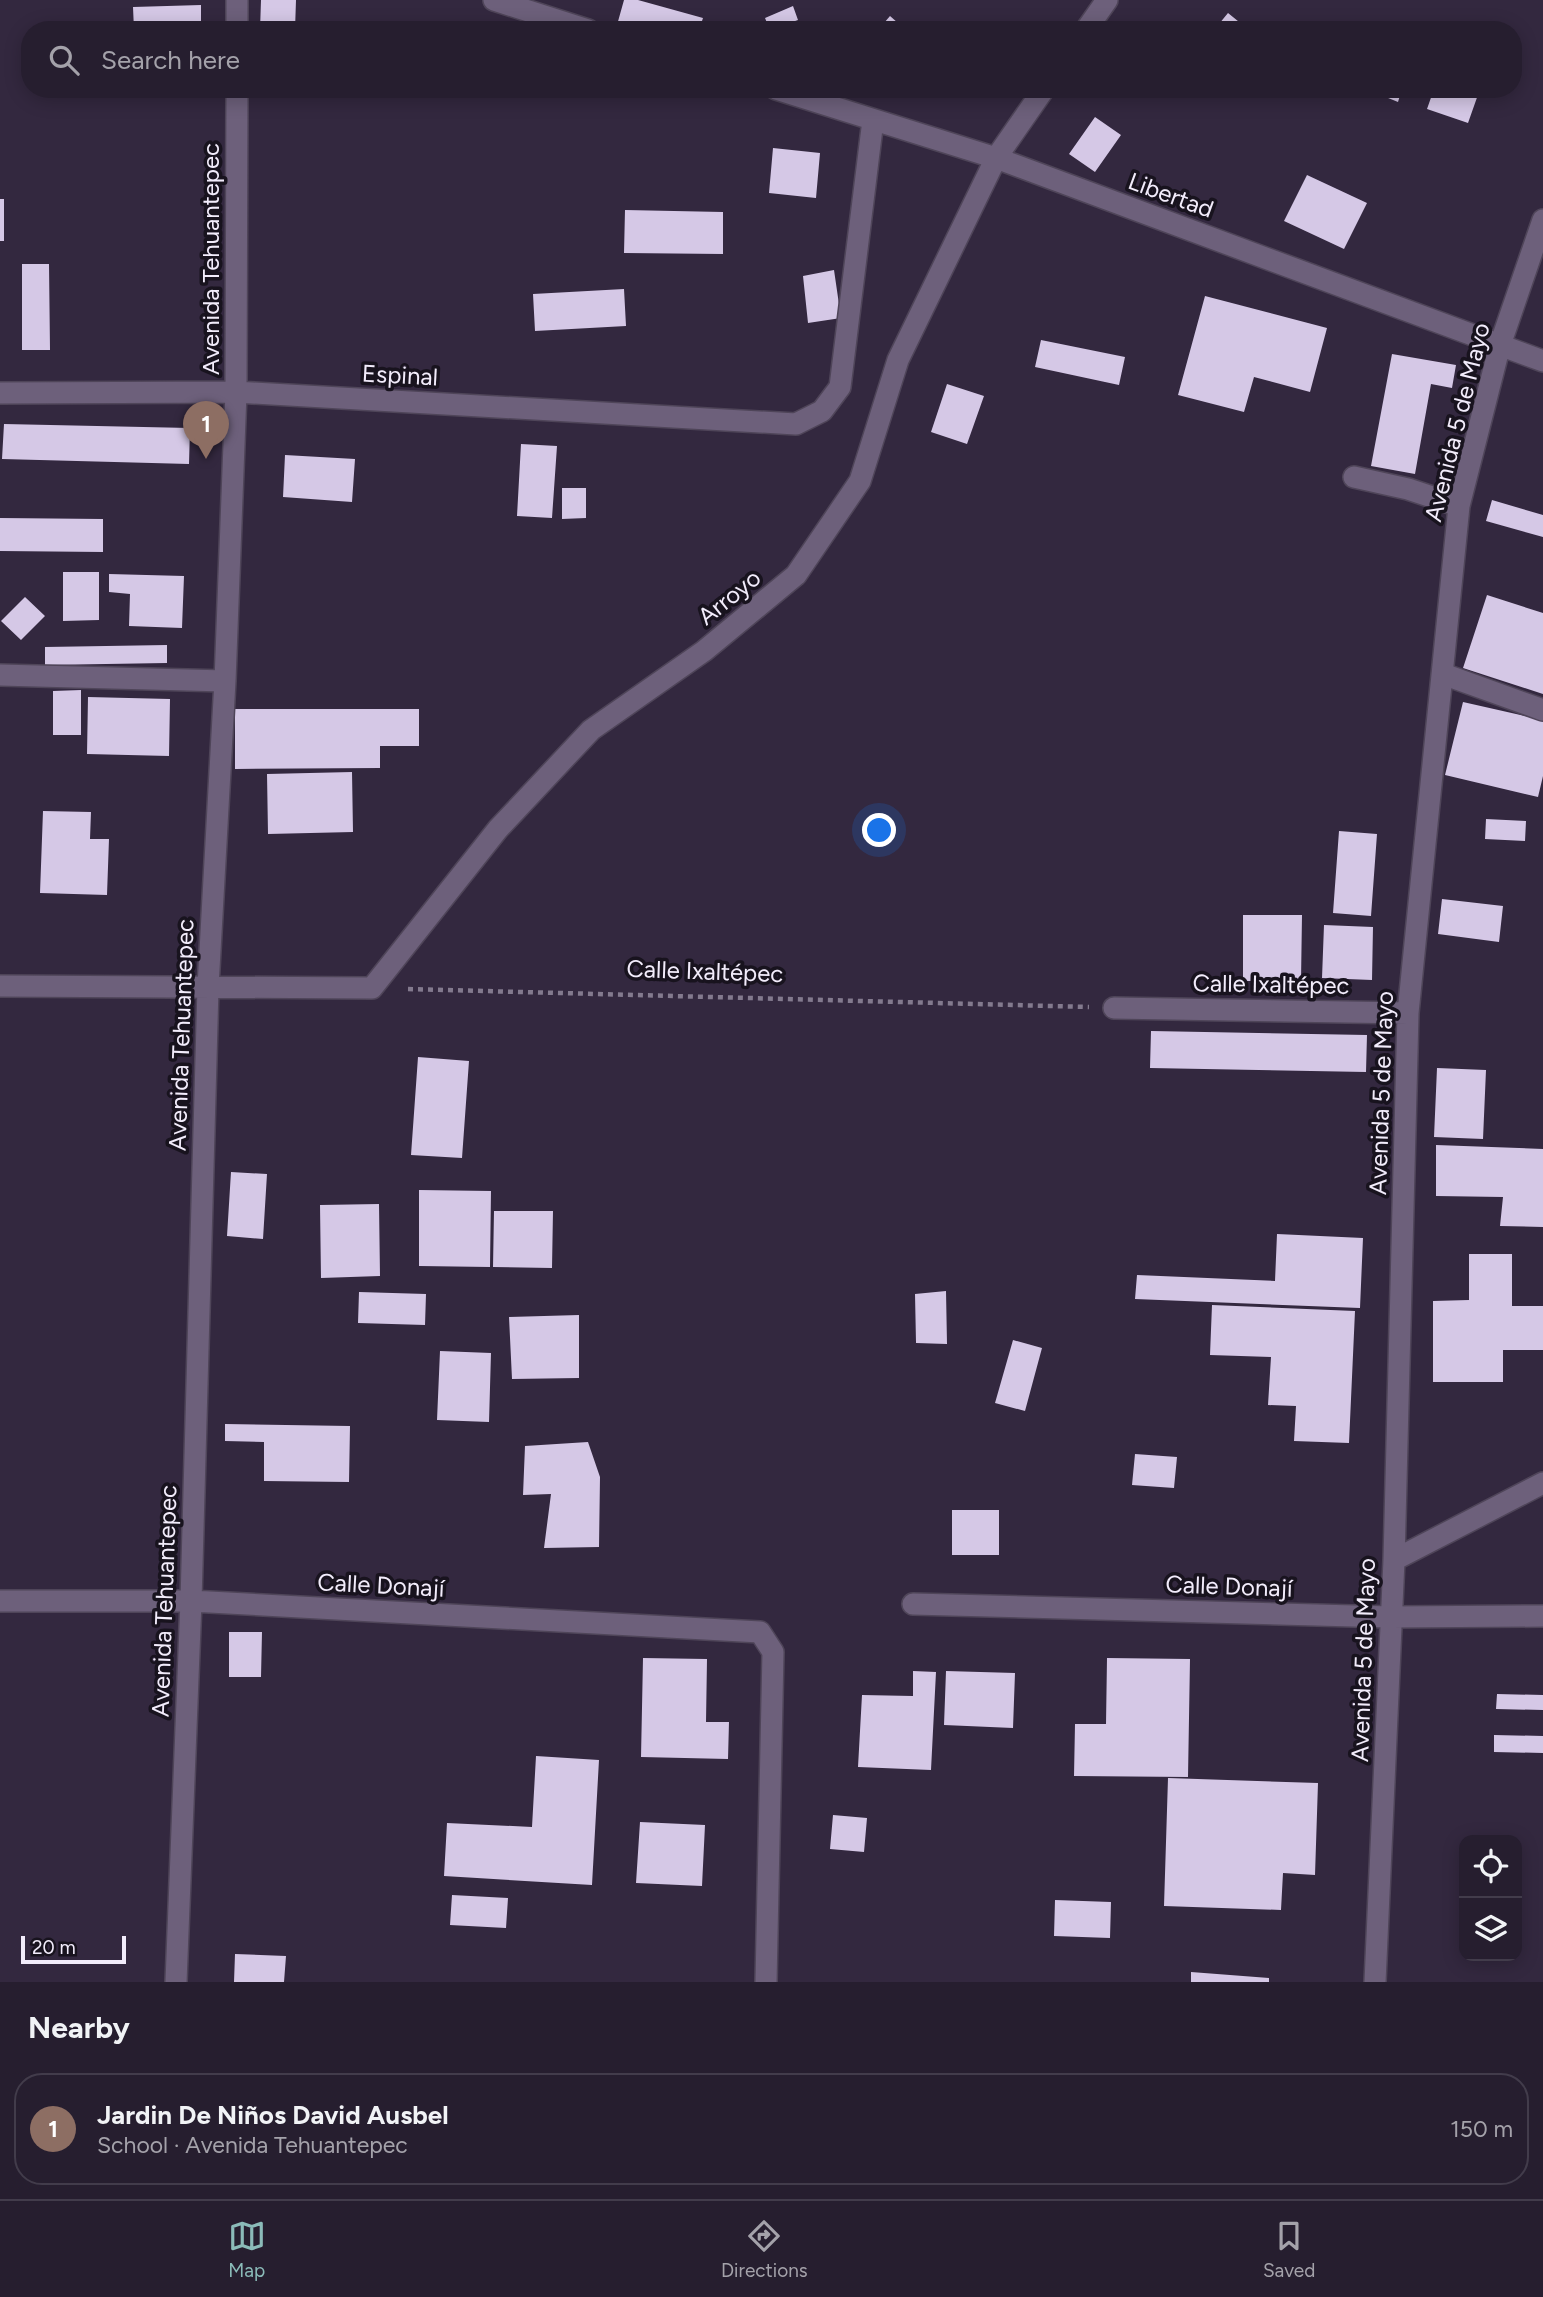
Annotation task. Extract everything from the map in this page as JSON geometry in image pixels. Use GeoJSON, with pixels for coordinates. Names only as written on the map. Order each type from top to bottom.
{"type":"FeatureCollection","features":[{"type":"Feature","properties":{"kind":"street"},"geometry":{"type":"LineString","coordinates":[[237,0],[237,21]]}},
{"type":"Feature","properties":{"kind":"street"},"geometry":{"type":"LineString","coordinates":[[495,0],[561,21]]}},
{"type":"Feature","properties":{"kind":"street"},"geometry":{"type":"LineString","coordinates":[[1092,21],[1107,0]]}},
{"type":"Feature","properties":{"kind":"street","name":"Avenida Tehuantepec"},"geometry":{"type":"LineString","coordinates":[[176,1982],[191,1601],[208,987],[225,681],[236,392],[237,98]]}},
{"type":"Feature","properties":{"kind":"street","name":"Libertad"},"geometry":{"type":"LineString","coordinates":[[804,98],[996,158],[1543,361]]}},
{"type":"Feature","properties":{"kind":"street","name":"Arroyo"},"geometry":{"type":"LineString","coordinates":[[372,988],[498,829],[591,730],[704,651],[796,575],[860,481],[898,360],[996,158],[1039,98]]}},
{"type":"Feature","properties":{"kind":"street","name":"Espinal"},"geometry":{"type":"LineString","coordinates":[[0,393],[236,392],[796,424],[822,411],[841,387],[873,120]]}},
{"type":"Feature","properties":{"kind":"street","name":"Avenida 5 de Mayo"},"geometry":{"type":"LineString","coordinates":[[1376,1982],[1394,1560],[1408,1013],[1460,506],[1500,345],[1543,220]]}},
{"type":"Feature","properties":{"kind":"street"},"geometry":{"type":"LineString","coordinates":[[1353,477],[1408,489],[1460,506]]}},
{"type":"Feature","properties":{"kind":"street"},"geometry":{"type":"LineString","coordinates":[[0,674],[225,681]]}},
{"type":"Feature","properties":{"kind":"street"},"geometry":{"type":"LineString","coordinates":[[1443,674],[1543,710]]}},
{"type":"Feature","properties":{"kind":"street"},"geometry":{"type":"LineString","coordinates":[[0,986],[372,988]]}},
{"type":"Feature","properties":{"kind":"street","name":"Calle Ixaltépec"},"geometry":{"type":"LineString","coordinates":[[1114,1008],[1408,1013]]}},
{"type":"Feature","properties":{"kind":"street"},"geometry":{"type":"LineString","coordinates":[[1394,1560],[1543,1483]]}},
{"type":"Feature","properties":{"kind":"street","name":"Calle Donají"},"geometry":{"type":"LineString","coordinates":[[0,1601],[191,1601],[760,1632],[773,1652],[766,1982]]}},
{"type":"Feature","properties":{"kind":"street","name":"Calle Donají"},"geometry":{"type":"LineString","coordinates":[[914,1604],[1391,1616],[1543,1616]]}},
{"type":"Feature","properties":{"kind":"path","name":"Calle Ixaltépec"},"geometry":{"type":"LineString","coordinates":[[372,988],[1114,1008]]}},
{"type":"Feature","properties":{"kind":"building"},"geometry":{"type":"Polygon","coordinates":[[[261,0],[296,0],[295,21],[260,21],[261,0]]]}},
{"type":"Feature","properties":{"kind":"building"},"geometry":{"type":"Polygon","coordinates":[[[624,0],[638,0],[703,18],[702,21],[618,21],[624,0]]]}},
{"type":"Feature","properties":{"kind":"building"},"geometry":{"type":"Polygon","coordinates":[[[201,5],[201,21],[134,21],[133,7],[201,5]]]}},
{"type":"Feature","properties":{"kind":"building"},"geometry":{"type":"Polygon","coordinates":[[[793,6],[798,20],[766,21],[765,18],[793,6]]]}},
{"type":"Feature","properties":{"kind":"building"},"geometry":{"type":"Polygon","coordinates":[[[1228,13],[1238,21],[1221,21],[1228,13]]]}},
{"type":"Feature","properties":{"kind":"building"},"geometry":{"type":"Polygon","coordinates":[[[1431,98],[1477,98],[1468,123],[1427,109],[1431,98]]]}},
{"type":"Feature","properties":{"kind":"building"},"geometry":{"type":"Polygon","coordinates":[[[1095,117],[1121,135],[1095,172],[1069,154],[1095,117]]]}},
{"type":"Feature","properties":{"kind":"building"},"geometry":{"type":"Polygon","coordinates":[[[773,148],[820,153],[816,198],[769,193],[773,148]]]}},
{"type":"Feature","properties":{"kind":"building"},"geometry":{"type":"Polygon","coordinates":[[[1307,175],[1367,203],[1344,249],[1284,221],[1307,175]]]}},
{"type":"Feature","properties":{"kind":"building"},"geometry":{"type":"Polygon","coordinates":[[[0,199],[4,199],[4,241],[0,241],[0,199]]]}},
{"type":"Feature","properties":{"kind":"building"},"geometry":{"type":"Polygon","coordinates":[[[625,210],[723,212],[723,254],[624,253],[625,210]]]}},
{"type":"Feature","properties":{"kind":"building"},"geometry":{"type":"Polygon","coordinates":[[[22,264],[49,264],[50,350],[22,350],[22,264]]]}},
{"type":"Feature","properties":{"kind":"building"},"geometry":{"type":"Polygon","coordinates":[[[834,270],[841,318],[808,323],[803,276],[834,270]]]}},
{"type":"Feature","properties":{"kind":"building"},"geometry":{"type":"Polygon","coordinates":[[[624,289],[626,326],[535,331],[533,294],[624,289]]]}},
{"type":"Feature","properties":{"kind":"building"},"geometry":{"type":"Polygon","coordinates":[[[1205,296],[1327,328],[1310,392],[1254,377],[1244,412],[1178,395],[1205,296]]]}},
{"type":"Feature","properties":{"kind":"building"},"geometry":{"type":"Polygon","coordinates":[[[1041,340],[1125,357],[1119,385],[1035,367],[1041,340]]]}},
{"type":"Feature","properties":{"kind":"building"},"geometry":{"type":"Polygon","coordinates":[[[1392,354],[1456,365],[1452,388],[1431,384],[1415,474],[1371,466],[1392,354]]]}},
{"type":"Feature","properties":{"kind":"building"},"geometry":{"type":"Polygon","coordinates":[[[947,384],[984,396],[967,444],[931,432],[947,384]]]}},
{"type":"Feature","properties":{"kind":"building"},"geometry":{"type":"Polygon","coordinates":[[[4,424],[190,428],[189,464],[2,459],[4,424]]]}},
{"type":"Feature","properties":{"kind":"building"},"geometry":{"type":"Polygon","coordinates":[[[521,444],[557,446],[552,518],[517,516],[521,444]]]}},
{"type":"Feature","properties":{"kind":"building"},"geometry":{"type":"Polygon","coordinates":[[[285,455],[355,459],[352,502],[283,497],[285,455]]]}},
{"type":"Feature","properties":{"kind":"building"},"geometry":{"type":"Polygon","coordinates":[[[562,488],[586,488],[586,518],[562,519],[562,488]]]}},
{"type":"Feature","properties":{"kind":"building"},"geometry":{"type":"Polygon","coordinates":[[[1492,500],[1543,515],[1543,537],[1486,521],[1492,500]]]}},
{"type":"Feature","properties":{"kind":"building"},"geometry":{"type":"Polygon","coordinates":[[[0,518],[103,519],[103,552],[0,551],[0,518]]]}},
{"type":"Feature","properties":{"kind":"building"},"geometry":{"type":"Polygon","coordinates":[[[63,572],[99,572],[99,620],[63,621],[63,572]]]}},
{"type":"Feature","properties":{"kind":"building"},"geometry":{"type":"Polygon","coordinates":[[[109,574],[184,576],[182,628],[129,626],[130,594],[109,592],[109,574]]]}},
{"type":"Feature","properties":{"kind":"building"},"geometry":{"type":"Polygon","coordinates":[[[1487,595],[1543,613],[1543,694],[1463,668],[1487,595]]]}},
{"type":"Feature","properties":{"kind":"building"},"geometry":{"type":"Polygon","coordinates":[[[25,597],[45,616],[21,640],[1,621],[25,597]]]}},
{"type":"Feature","properties":{"kind":"building"},"geometry":{"type":"Polygon","coordinates":[[[167,645],[167,663],[45,665],[45,647],[167,645]]]}},
{"type":"Feature","properties":{"kind":"building"},"geometry":{"type":"Polygon","coordinates":[[[81,690],[81,735],[53,735],[53,691],[81,690]]]}},
{"type":"Feature","properties":{"kind":"building"},"geometry":{"type":"Polygon","coordinates":[[[88,697],[170,699],[169,756],[87,754],[88,697]]]}},
{"type":"Feature","properties":{"kind":"building"},"geometry":{"type":"Polygon","coordinates":[[[1463,702],[1543,720],[1543,776],[1538,797],[1445,775],[1463,702]]]}},
{"type":"Feature","properties":{"kind":"building"},"geometry":{"type":"Polygon","coordinates":[[[235,709],[419,709],[419,746],[380,746],[380,768],[235,769],[235,709]]]}},
{"type":"Feature","properties":{"kind":"building"},"geometry":{"type":"Polygon","coordinates":[[[352,772],[353,832],[268,834],[267,774],[352,772]]]}},
{"type":"Feature","properties":{"kind":"building"},"geometry":{"type":"Polygon","coordinates":[[[43,811],[91,812],[90,839],[109,839],[107,895],[40,893],[43,811]]]}},
{"type":"Feature","properties":{"kind":"building"},"geometry":{"type":"Polygon","coordinates":[[[1486,819],[1526,821],[1525,841],[1485,839],[1486,819]]]}},
{"type":"Feature","properties":{"kind":"building"},"geometry":{"type":"Polygon","coordinates":[[[1339,831],[1377,834],[1371,916],[1333,913],[1339,831]]]}},
{"type":"Feature","properties":{"kind":"building"},"geometry":{"type":"Polygon","coordinates":[[[1442,899],[1503,906],[1499,942],[1438,934],[1442,899]]]}},
{"type":"Feature","properties":{"kind":"building"},"geometry":{"type":"Polygon","coordinates":[[[1243,915],[1302,915],[1301,981],[1243,981],[1243,915]]]}},
{"type":"Feature","properties":{"kind":"building"},"geometry":{"type":"Polygon","coordinates":[[[1324,925],[1373,927],[1372,980],[1322,978],[1324,925]]]}},
{"type":"Feature","properties":{"kind":"building"},"geometry":{"type":"Polygon","coordinates":[[[1151,1031],[1367,1035],[1366,1072],[1150,1068],[1151,1031]]]}},
{"type":"Feature","properties":{"kind":"building"},"geometry":{"type":"Polygon","coordinates":[[[418,1057],[469,1061],[462,1158],[411,1155],[418,1057]]]}},
{"type":"Feature","properties":{"kind":"building"},"geometry":{"type":"Polygon","coordinates":[[[1437,1068],[1486,1070],[1483,1139],[1434,1137],[1437,1068]]]}},
{"type":"Feature","properties":{"kind":"building"},"geometry":{"type":"Polygon","coordinates":[[[1436,1145],[1543,1149],[1543,1227],[1500,1226],[1503,1197],[1436,1196],[1436,1145]]]}},
{"type":"Feature","properties":{"kind":"building"},"geometry":{"type":"Polygon","coordinates":[[[231,1172],[267,1174],[263,1239],[227,1236],[231,1172]]]}},
{"type":"Feature","properties":{"kind":"building"},"geometry":{"type":"Polygon","coordinates":[[[419,1190],[491,1191],[490,1267],[419,1266],[419,1190]]]}},
{"type":"Feature","properties":{"kind":"building"},"geometry":{"type":"Polygon","coordinates":[[[379,1204],[380,1276],[321,1278],[320,1205],[379,1204]]]}},
{"type":"Feature","properties":{"kind":"building"},"geometry":{"type":"Polygon","coordinates":[[[494,1211],[553,1211],[552,1268],[493,1267],[494,1211]]]}},
{"type":"Feature","properties":{"kind":"building"},"geometry":{"type":"Polygon","coordinates":[[[1277,1234],[1363,1238],[1360,1308],[1135,1299],[1137,1275],[1275,1281],[1277,1234]]]}},
{"type":"Feature","properties":{"kind":"building"},"geometry":{"type":"Polygon","coordinates":[[[1469,1254],[1512,1254],[1512,1306],[1543,1306],[1543,1350],[1503,1350],[1503,1382],[1433,1382],[1433,1301],[1469,1300],[1469,1254]]]}},
{"type":"Feature","properties":{"kind":"building"},"geometry":{"type":"Polygon","coordinates":[[[946,1291],[947,1344],[916,1343],[915,1294],[946,1291]]]}},
{"type":"Feature","properties":{"kind":"building"},"geometry":{"type":"Polygon","coordinates":[[[359,1292],[426,1294],[425,1325],[358,1323],[359,1292]]]}},
{"type":"Feature","properties":{"kind":"building"},"geometry":{"type":"Polygon","coordinates":[[[1212,1305],[1355,1311],[1349,1443],[1294,1441],[1296,1406],[1268,1405],[1271,1357],[1210,1355],[1212,1305]]]}},
{"type":"Feature","properties":{"kind":"building"},"geometry":{"type":"Polygon","coordinates":[[[579,1315],[579,1378],[512,1379],[509,1317],[579,1315]]]}},
{"type":"Feature","properties":{"kind":"building"},"geometry":{"type":"Polygon","coordinates":[[[1013,1340],[1042,1348],[1025,1411],[995,1403],[1013,1340]]]}},
{"type":"Feature","properties":{"kind":"building"},"geometry":{"type":"Polygon","coordinates":[[[440,1351],[491,1353],[489,1422],[437,1420],[440,1351]]]}},
{"type":"Feature","properties":{"kind":"building"},"geometry":{"type":"Polygon","coordinates":[[[225,1424],[350,1426],[349,1482],[264,1481],[264,1442],[225,1441],[225,1424]]]}},
{"type":"Feature","properties":{"kind":"building"},"geometry":{"type":"Polygon","coordinates":[[[588,1442],[600,1477],[599,1547],[544,1548],[551,1494],[523,1495],[525,1446],[588,1442]]]}},
{"type":"Feature","properties":{"kind":"building"},"geometry":{"type":"Polygon","coordinates":[[[1135,1454],[1177,1457],[1174,1488],[1132,1485],[1135,1454]]]}},
{"type":"Feature","properties":{"kind":"building"},"geometry":{"type":"Polygon","coordinates":[[[952,1510],[999,1510],[999,1555],[952,1555],[952,1510]]]}},
{"type":"Feature","properties":{"kind":"building"},"geometry":{"type":"Polygon","coordinates":[[[229,1632],[262,1632],[261,1677],[229,1677],[229,1632]]]}},
{"type":"Feature","properties":{"kind":"building"},"geometry":{"type":"Polygon","coordinates":[[[643,1658],[707,1659],[706,1722],[729,1722],[728,1759],[641,1757],[643,1658]]]}},
{"type":"Feature","properties":{"kind":"building"},"geometry":{"type":"Polygon","coordinates":[[[1107,1658],[1190,1659],[1188,1777],[1074,1776],[1075,1724],[1106,1724],[1107,1658]]]}},
{"type":"Feature","properties":{"kind":"building"},"geometry":{"type":"Polygon","coordinates":[[[913,1671],[936,1672],[931,1770],[858,1767],[862,1695],[913,1696],[913,1671]]]}},
{"type":"Feature","properties":{"kind":"building"},"geometry":{"type":"Polygon","coordinates":[[[946,1671],[1015,1673],[1013,1728],[944,1725],[946,1671]]]}},
{"type":"Feature","properties":{"kind":"building"},"geometry":{"type":"Polygon","coordinates":[[[1497,1694],[1543,1695],[1543,1710],[1496,1709],[1497,1694]]]}},
{"type":"Feature","properties":{"kind":"building"},"geometry":{"type":"Polygon","coordinates":[[[1494,1735],[1543,1736],[1543,1753],[1494,1752],[1494,1735]]]}},
{"type":"Feature","properties":{"kind":"building"},"geometry":{"type":"Polygon","coordinates":[[[536,1756],[599,1760],[592,1885],[444,1876],[447,1823],[532,1827],[536,1756]]]}},
{"type":"Feature","properties":{"kind":"building"},"geometry":{"type":"Polygon","coordinates":[[[1168,1778],[1318,1783],[1315,1875],[1283,1873],[1281,1910],[1164,1906],[1168,1778]]]}},
{"type":"Feature","properties":{"kind":"building"},"geometry":{"type":"Polygon","coordinates":[[[833,1815],[867,1818],[864,1852],[830,1849],[833,1815]]]}},
{"type":"Feature","properties":{"kind":"building"},"geometry":{"type":"Polygon","coordinates":[[[640,1822],[705,1825],[702,1886],[636,1883],[640,1822]]]}},
{"type":"Feature","properties":{"kind":"building"},"geometry":{"type":"Polygon","coordinates":[[[452,1895],[508,1898],[506,1928],[450,1925],[452,1895]]]}},
{"type":"Feature","properties":{"kind":"building"},"geometry":{"type":"Polygon","coordinates":[[[1055,1900],[1111,1902],[1110,1938],[1054,1936],[1055,1900]]]}},
{"type":"Feature","properties":{"kind":"building"},"geometry":{"type":"Polygon","coordinates":[[[235,1954],[286,1956],[284,1982],[234,1982],[235,1954]]]}},
{"type":"Feature","properties":{"kind":"building"},"geometry":{"type":"Polygon","coordinates":[[[1191,1972],[1269,1978],[1269,1982],[1191,1982],[1191,1972]]]}},
{"type":"Feature","properties":{"kind":"place","name":"Jardin De Niños David Ausbel"},"geometry":{"type":"Point","coordinates":[206,459]}}]}
